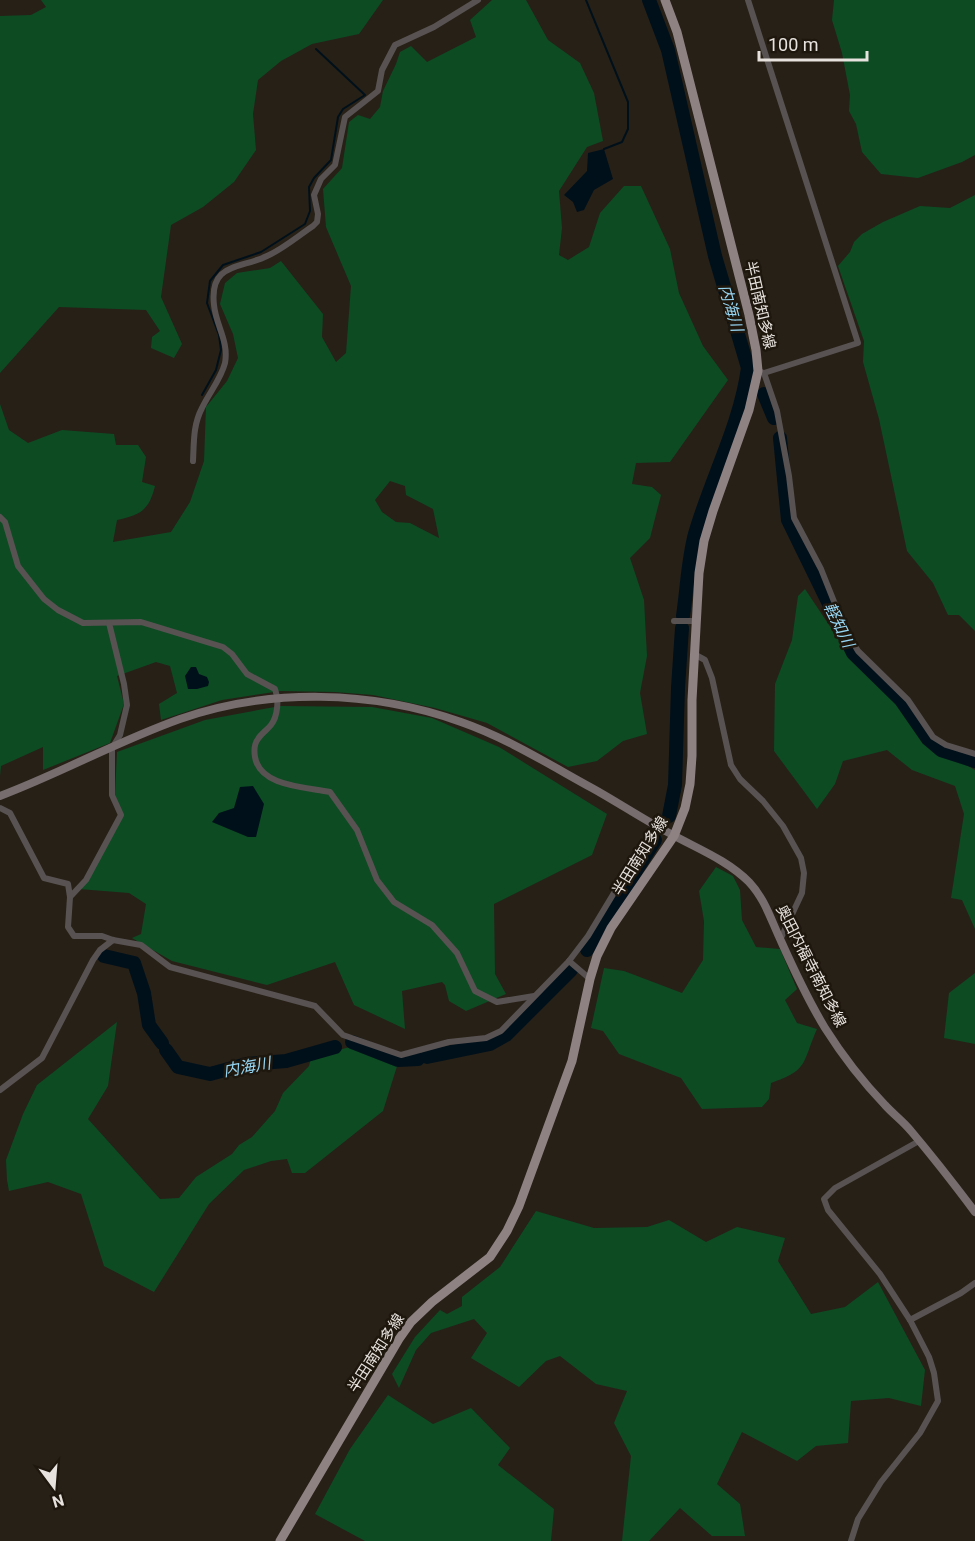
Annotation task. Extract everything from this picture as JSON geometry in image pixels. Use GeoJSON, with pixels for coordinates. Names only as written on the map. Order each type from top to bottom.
{"type":"FeatureCollection","features":[{"type":"Feature","properties":{"kind":"main road","name":"半田南知多線"},"geometry":{"type":"LineString","coordinates":[[280,1541],[411,1322],[432,1302],[490,1257],[507,1231],[519,1206],[572,1061],[597,956],[611,928],[674,836],[685,808],[690,784],[694,654],[699,573],[704,541],[761,372],[752,326],[677,32],[665,0]]}},
{"type":"Feature","properties":{"kind":"street"},"geometry":{"type":"LineString","coordinates":[[193,461],[194,428],[201,408],[224,367],[226,344],[215,313],[213,296],[219,279],[232,267],[267,257],[317,222],[318,214],[314,195],[321,179],[335,165],[345,117],[375,96],[382,70],[395,45],[434,27],[478,0]]}},
{"type":"Feature","properties":{"kind":"street"},"geometry":{"type":"LineString","coordinates":[[748,0],[858,343],[761,372],[777,411],[794,518],[821,569],[845,629],[858,651],[908,700],[933,737],[946,745],[975,754]]}},
{"type":"Feature","properties":{"kind":"street"},"geometry":{"type":"LineString","coordinates":[[0,517],[5,522],[18,566],[44,599],[58,610],[83,623],[141,622],[223,647],[232,654],[247,674],[275,689],[277,699],[275,717],[256,743],[255,755],[263,773],[282,783],[330,792],[357,830],[377,880],[394,902],[432,925],[457,953],[475,991],[497,1002],[535,996]]}},
{"type":"Feature","properties":{"kind":"street"},"geometry":{"type":"LineString","coordinates":[[674,621],[696,621]]}},
{"type":"Feature","properties":{"kind":"street"},"geometry":{"type":"LineString","coordinates":[[70,897],[86,880],[121,815],[112,795],[112,748],[120,735],[127,705],[109,623]]}},
{"type":"Feature","properties":{"kind":"street"},"geometry":{"type":"LineString","coordinates":[[694,654],[705,660],[712,678],[731,765],[740,779],[763,801],[783,826],[801,858],[804,873],[802,893],[780,940]]}},
{"type":"Feature","properties":{"kind":"street","name":"奥田内福寺南知多線"},"geometry":{"type":"LineString","coordinates":[[0,796],[35,783],[168,723],[202,712],[277,699],[318,697],[372,700],[463,722],[521,749],[713,856],[748,881],[767,908],[780,940],[824,1026],[847,1060],[919,1141],[975,1212]]}},
{"type":"Feature","properties":{"kind":"street"},"geometry":{"type":"LineString","coordinates":[[0,808],[10,813],[44,878],[68,884],[70,897],[68,927],[74,936],[102,936],[141,945],[171,967],[315,1006],[343,1035],[401,1055],[448,1042],[486,1038],[501,1031],[569,961],[588,936],[655,825]]}},
{"type":"Feature","properties":{"kind":"street"},"geometry":{"type":"LineString","coordinates":[[0,1090],[42,1058],[93,960],[100,950],[112,940]]}},
{"type":"Feature","properties":{"kind":"street"},"geometry":{"type":"LineString","coordinates":[[569,961],[590,979]]}},
{"type":"Feature","properties":{"kind":"street"},"geometry":{"type":"LineString","coordinates":[[852,1541],[858,1519],[881,1482],[920,1433],[938,1401],[929,1357],[910,1320],[880,1274],[828,1210],[824,1198],[835,1188],[919,1141]]}},
{"type":"Feature","properties":{"kind":"street"},"geometry":{"type":"LineString","coordinates":[[910,1320],[975,1283]]}},
{"type":"Feature","properties":{"kind":"green space"},"geometry":{"type":"Polygon","coordinates":[[[41,0],[383,0],[359,34],[312,44],[281,61],[258,80],[253,114],[256,150],[234,182],[203,207],[171,225],[161,297],[182,344],[174,358],[151,348],[152,337],[160,331],[146,310],[59,307],[0,373],[0,16],[31,15],[46,7],[41,0]]]}},
{"type":"Feature","properties":{"kind":"green space"},"geometry":{"type":"Polygon","coordinates":[[[492,0],[526,0],[548,40],[580,63],[594,93],[603,141],[587,147],[559,191],[562,228],[559,255],[568,260],[589,247],[600,213],[624,186],[641,186],[670,249],[679,293],[703,346],[728,380],[670,462],[636,463],[632,484],[652,487],[661,495],[650,538],[630,558],[644,600],[647,656],[640,693],[647,734],[623,741],[597,761],[568,767],[487,723],[435,708],[373,695],[281,691],[222,700],[161,720],[159,704],[177,693],[170,666],[156,662],[117,676],[124,704],[110,743],[43,770],[43,747],[1,766],[0,776],[0,404],[9,430],[28,443],[62,430],[114,434],[116,445],[138,445],[146,457],[142,482],[155,486],[150,501],[143,510],[117,520],[113,542],[171,532],[190,502],[204,461],[206,407],[227,381],[238,358],[233,334],[220,304],[225,283],[237,273],[270,268],[281,261],[323,314],[322,337],[336,362],[346,353],[351,286],[326,227],[323,189],[342,168],[349,122],[358,115],[370,119],[380,107],[383,91],[400,52],[411,46],[427,62],[476,37],[470,20],[492,0]],[[390,481],[375,500],[382,512],[396,522],[410,523],[439,538],[433,509],[406,495],[405,486],[390,481]]]}},
{"type":"Feature","properties":{"kind":"green space"},"geometry":{"type":"Polygon","coordinates":[[[834,0],[975,0],[975,155],[918,178],[881,174],[862,152],[856,124],[849,111],[850,95],[842,53],[832,20],[834,0]]]}},
{"type":"Feature","properties":{"kind":"green space"},"geometry":{"type":"Polygon","coordinates":[[[975,195],[975,631],[959,615],[948,615],[933,583],[907,551],[879,419],[863,362],[864,341],[838,266],[862,234],[883,222],[920,206],[950,208],[975,195]]]}},
{"type":"Feature","properties":{"kind":"green space"},"geometry":{"type":"Polygon","coordinates":[[[805,589],[849,655],[892,697],[925,742],[938,752],[975,770],[975,929],[962,900],[951,898],[964,814],[955,786],[912,770],[887,750],[843,761],[835,784],[817,809],[774,751],[775,684],[792,640],[798,596],[805,589]]]}},
{"type":"Feature","properties":{"kind":"green space"},"geometry":{"type":"Polygon","coordinates":[[[280,706],[372,707],[432,718],[499,747],[607,814],[592,855],[494,904],[495,974],[506,994],[466,1011],[449,1001],[442,982],[402,991],[405,1029],[354,1005],[335,962],[267,985],[172,961],[132,938],[141,934],[146,904],[129,893],[79,889],[123,816],[115,794],[117,752],[205,720],[280,706]]]}},
{"type":"Feature","properties":{"kind":"green space"},"geometry":{"type":"Polygon","coordinates":[[[716,867],[733,876],[740,890],[742,920],[756,947],[780,949],[797,989],[785,1000],[797,1023],[817,1029],[803,1064],[792,1074],[771,1083],[769,1099],[762,1107],[702,1109],[681,1078],[619,1054],[603,1031],[591,1028],[604,968],[624,971],[682,993],[703,960],[704,921],[699,891],[716,867]]]}},
{"type":"Feature","properties":{"kind":"green space"},"geometry":{"type":"Polygon","coordinates":[[[975,973],[975,1044],[944,1038],[949,993],[975,973]]]}},
{"type":"Feature","properties":{"kind":"green space"},"geometry":{"type":"Polygon","coordinates":[[[117,1022],[108,1086],[88,1119],[160,1199],[179,1198],[196,1177],[232,1154],[239,1145],[252,1137],[275,1111],[283,1093],[309,1066],[311,1058],[353,1046],[398,1063],[383,1111],[305,1173],[292,1173],[287,1159],[271,1161],[244,1170],[209,1204],[154,1292],[104,1266],[81,1194],[48,1182],[9,1191],[7,1180],[6,1160],[23,1114],[37,1085],[117,1022]]]}},
{"type":"Feature","properties":{"kind":"green space"},"geometry":{"type":"Polygon","coordinates":[[[536,1211],[594,1228],[647,1227],[669,1220],[706,1242],[737,1227],[785,1238],[778,1261],[811,1314],[845,1307],[878,1282],[925,1370],[921,1406],[889,1398],[851,1401],[848,1443],[816,1446],[797,1461],[742,1432],[717,1484],[740,1504],[745,1536],[712,1536],[680,1508],[649,1541],[622,1541],[631,1456],[614,1423],[627,1391],[596,1384],[560,1356],[546,1361],[519,1387],[471,1358],[487,1333],[474,1319],[431,1333],[416,1350],[399,1388],[392,1374],[415,1337],[440,1310],[447,1314],[462,1306],[462,1297],[500,1267],[536,1211]]]}},
{"type":"Feature","properties":{"kind":"green space"},"geometry":{"type":"Polygon","coordinates":[[[388,1395],[433,1424],[471,1408],[510,1448],[498,1465],[554,1509],[551,1541],[365,1541],[315,1514],[350,1449],[388,1395]]]}},
{"type":"Feature","properties":{"kind":"water"},"geometry":{"type":"Polygon","coordinates":[[[604,149],[613,179],[594,190],[584,210],[577,212],[573,202],[564,195],[587,171],[588,153],[604,149]]]}},
{"type":"Feature","properties":{"kind":"water"},"geometry":{"type":"Polygon","coordinates":[[[191,667],[196,667],[199,674],[207,677],[208,686],[188,689],[185,676],[191,667]]]}},
{"type":"Feature","properties":{"kind":"water"},"geometry":{"type":"Polygon","coordinates":[[[253,786],[264,804],[256,837],[248,837],[212,822],[219,813],[234,808],[240,787],[253,786]]]}},
{"type":"Feature","properties":{"kind":"waterway"},"geometry":{"type":"LineString","coordinates":[[586,0],[628,102],[628,129],[622,142],[604,149]]}},
{"type":"Feature","properties":{"kind":"waterway","name":"内海川"},"geometry":{"type":"LineString","coordinates":[[649,0],[668,50],[715,256],[748,368],[739,411],[695,534],[683,616]]}},
{"type":"Feature","properties":{"kind":"waterway"},"geometry":{"type":"LineString","coordinates":[[202,395],[216,370],[221,350],[219,335],[207,303],[210,281],[223,265],[261,252],[305,224],[310,211],[309,187],[314,178],[331,160],[338,117],[343,109],[365,95],[316,49]]}},
{"type":"Feature","properties":{"kind":"waterway","name":"軽知川"},"geometry":{"type":"LineString","coordinates":[[764,394],[774,418]]}},
{"type":"Feature","properties":{"kind":"waterway","name":"軽知川"},"geometry":{"type":"LineString","coordinates":[[780,438],[788,520],[853,653],[901,700],[928,739],[941,750],[975,761]]}},
{"type":"Feature","properties":{"kind":"waterway","name":"内海川"},"geometry":{"type":"LineString","coordinates":[[669,816],[675,785],[682,628]]}},
{"type":"Feature","properties":{"kind":"waterway","name":"内海川"},"geometry":{"type":"LineString","coordinates":[[587,950],[655,840]]}},
{"type":"Feature","properties":{"kind":"waterway","name":"内海川"},"geometry":{"type":"LineString","coordinates":[[104,956],[134,963],[144,993],[149,1025],[162,1043]]}},
{"type":"Feature","properties":{"kind":"waterway","name":"内海川"},"geometry":{"type":"LineString","coordinates":[[427,1057],[490,1044],[506,1035],[571,970]]}},
{"type":"Feature","properties":{"kind":"waterway","name":"内海川"},"geometry":{"type":"LineString","coordinates":[[352,1042],[398,1060],[418,1059]]}},
{"type":"Feature","properties":{"kind":"waterway","name":"内海川"},"geometry":{"type":"LineString","coordinates":[[166,1050],[178,1067],[210,1074],[247,1064],[286,1061],[335,1047]]}}]}
